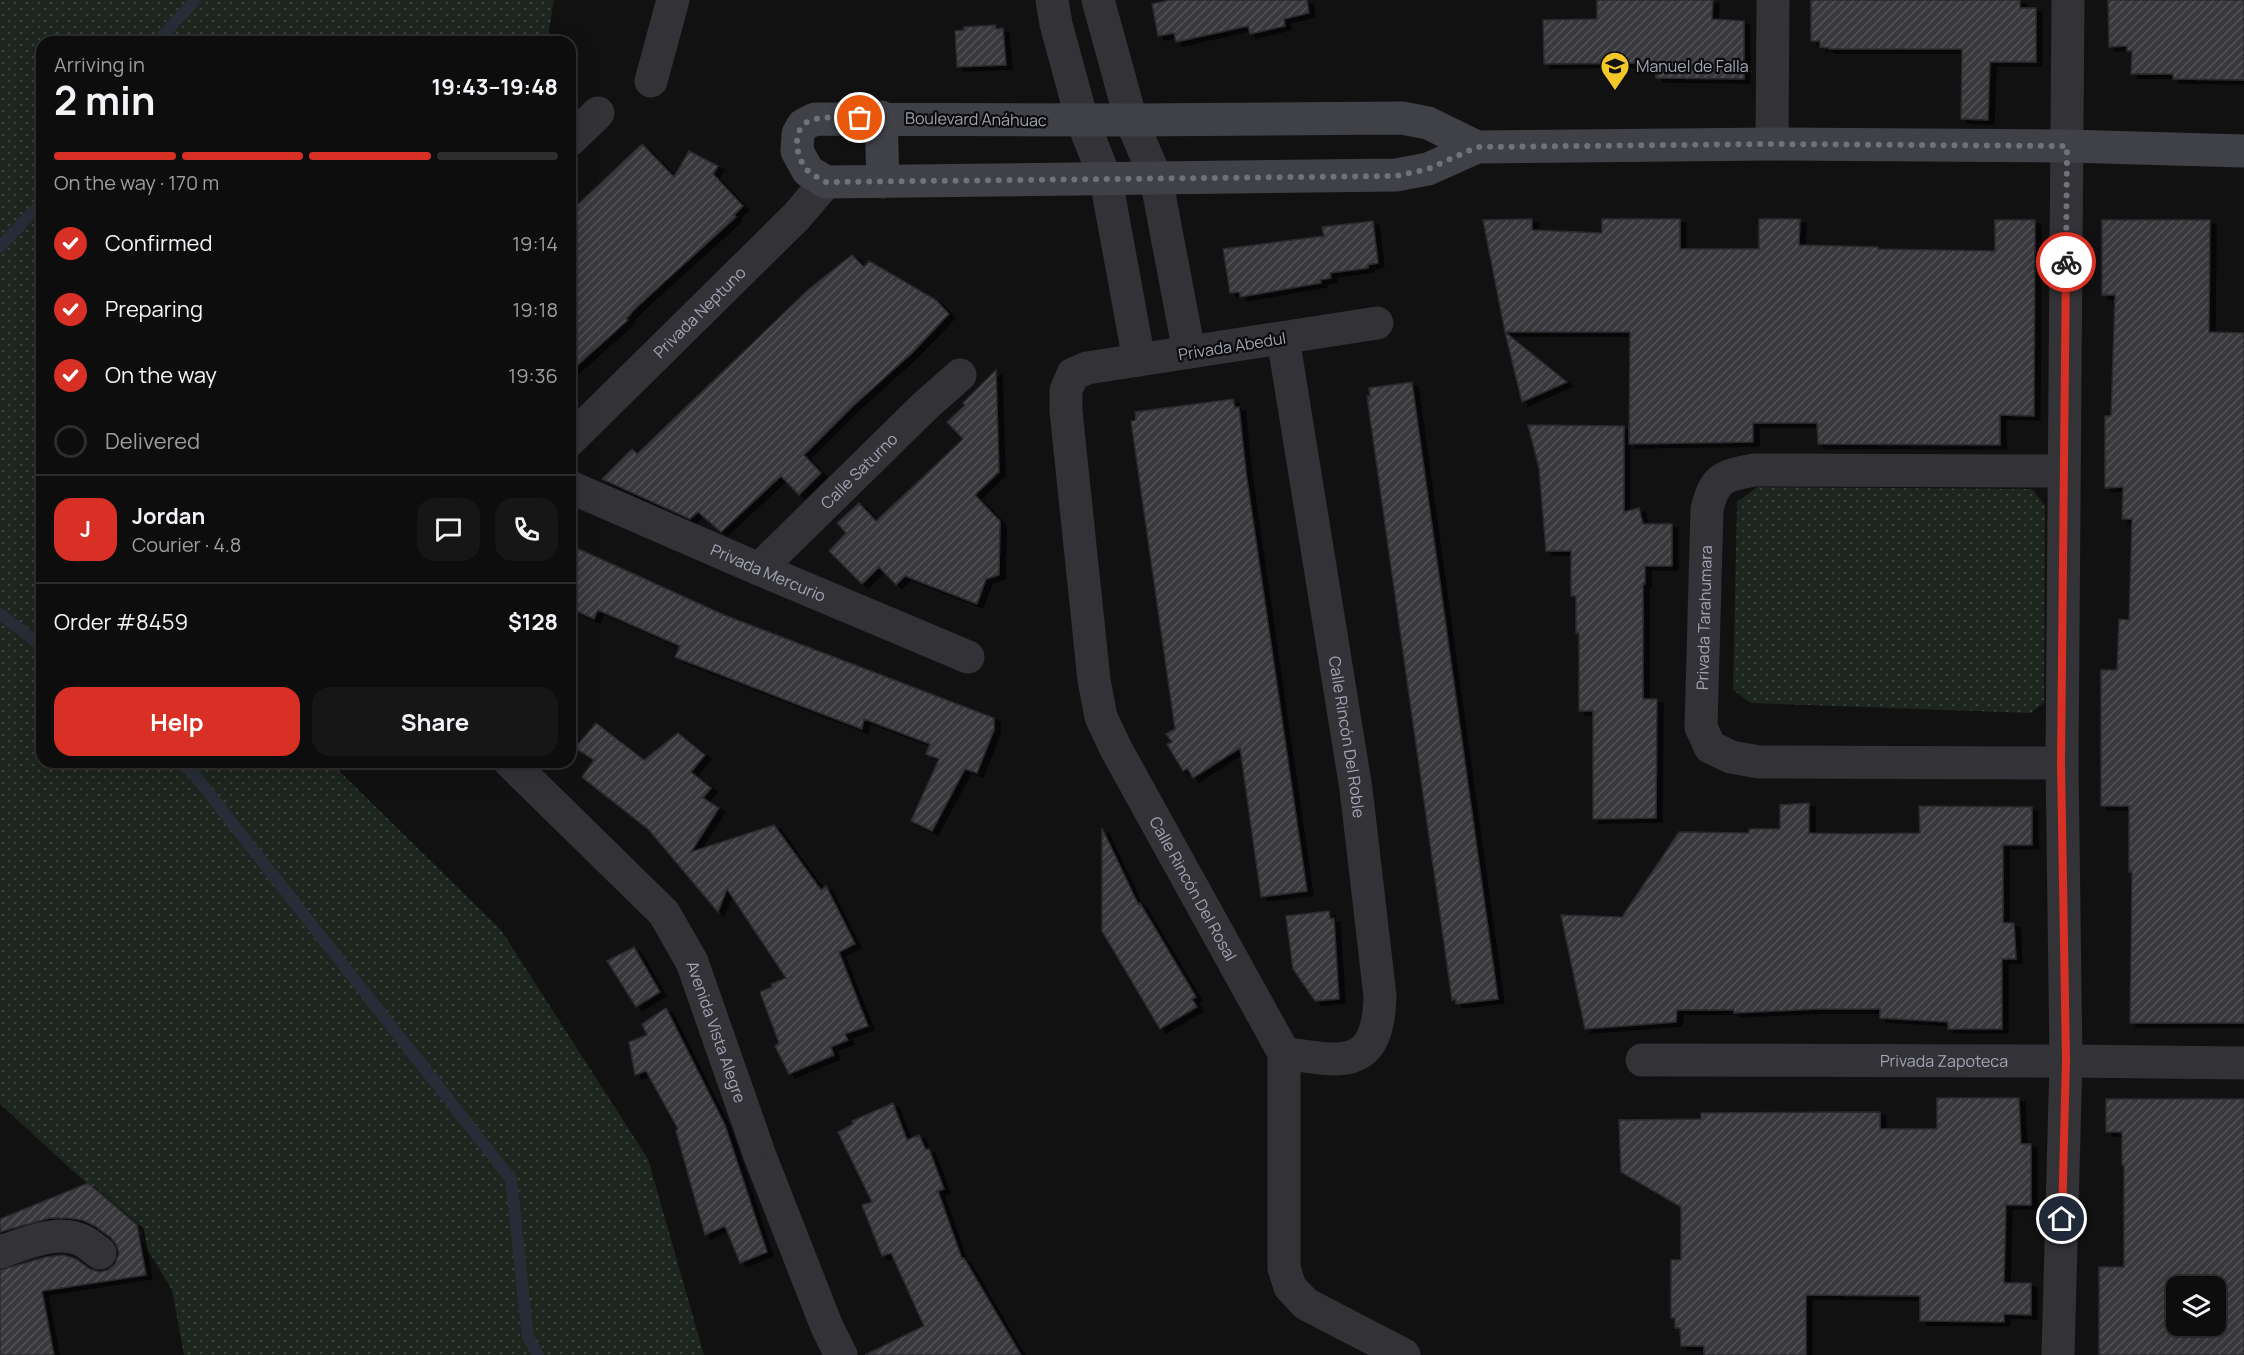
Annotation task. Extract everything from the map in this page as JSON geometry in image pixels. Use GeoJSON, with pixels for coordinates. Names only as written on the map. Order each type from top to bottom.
{"type":"FeatureCollection","features":[{"type":"Feature","properties":{"kind":"street"},"geometry":{"type":"LineString","coordinates":[[651,81],[673,0]]}},
{"type":"Feature","properties":{"kind":"street"},"geometry":{"type":"LineString","coordinates":[[1052,0],[1056,24],[1082,120],[1106,180],[1139,360]]}},
{"type":"Feature","properties":{"kind":"street"},"geometry":{"type":"LineString","coordinates":[[1098,0],[1131,120],[1156,178],[1189,352]]}},
{"type":"Feature","properties":{"kind":"street"},"geometry":{"type":"LineString","coordinates":[[1772,144],[1773,0]]}},
{"type":"Feature","properties":{"kind":"street"},"geometry":{"type":"LineString","coordinates":[[2058,1355],[2066,1060],[2061,763],[2068,0]]}},
{"type":"Feature","properties":{"kind":"street"},"geometry":{"type":"LineString","coordinates":[[576,134],[598,113]]}},
{"type":"Feature","properties":{"kind":"street"},"geometry":{"type":"LineString","coordinates":[[881,117],[883,182]]}},
{"type":"Feature","properties":{"kind":"street","name":"Boulevard Anáhuac"},"geometry":{"type":"LineString","coordinates":[[1477,147],[1428,123],[1402,118],[1082,120],[881,117],[815,119],[803,125],[798,134],[797,151],[808,171],[826,182],[1396,176],[1428,169],[1477,147],[1772,144],[2067,146],[2244,151]]}},
{"type":"Feature","properties":{"kind":"street","name":"Privada Neptuno"},"geometry":{"type":"LineString","coordinates":[[576,434],[796,217],[826,182]]}},
{"type":"Feature","properties":{"kind":"street","name":"Privada Abedul"},"geometry":{"type":"LineString","coordinates":[[1087,368],[1377,323]]}},
{"type":"Feature","properties":{"kind":"street","name":"Calle Rincón Del Roble"},"geometry":{"type":"LineString","coordinates":[[1283,338],[1356,789],[1380,996],[1379,1021],[1373,1039],[1362,1052],[1331,1060],[1284,1053]]}},
{"type":"Feature","properties":{"kind":"street","name":"Calle Rincón Del Rosal"},"geometry":{"type":"LineString","coordinates":[[1087,368],[1073,374],[1066,390],[1066,411],[1094,680],[1101,717],[1122,760],[1284,1053],[1284,1268],[1290,1287],[1306,1304],[1404,1355]]}},
{"type":"Feature","properties":{"kind":"street","name":"Calle Saturno"},"geometry":{"type":"LineString","coordinates":[[759,569],[925,406],[960,375]]}},
{"type":"Feature","properties":{"kind":"street","name":"Privada Tarahumara"},"geometry":{"type":"LineString","coordinates":[[2061,763],[1759,762],[1731,757],[1710,747],[1701,727],[1707,509],[1713,488],[1728,475],[1754,470],[2063,471]]}},
{"type":"Feature","properties":{"kind":"street","name":"Privada Mercurio"},"geometry":{"type":"LineString","coordinates":[[576,490],[968,657]]}},
{"type":"Feature","properties":{"kind":"street","name":"Avenida Vista Alegre"},"geometry":{"type":"LineString","coordinates":[[516,768],[663,913],[692,962],[760,1156],[827,1327],[841,1355]]}},
{"type":"Feature","properties":{"kind":"street","name":"Privada Zapoteca"},"geometry":{"type":"LineString","coordinates":[[1642,1060],[2066,1060],[2244,1063]]}},
{"type":"Feature","properties":{"kind":"street"},"geometry":{"type":"LineString","coordinates":[[0,1252],[59,1235],[83,1240],[100,1253]]}},
{"type":"Feature","properties":{"kind":"shaded area"},"geometry":{"type":"Polygon","coordinates":[[[0,0],[554,0],[548,36],[36,36],[36,768],[336,768],[501,930],[648,1159],[704,1355],[184,1355],[172,1290],[133,1226],[0,1104],[0,0]]]}},
{"type":"Feature","properties":{"kind":"shaded area"},"geometry":{"type":"Polygon","coordinates":[[[1757,487],[2032,489],[2045,505],[2044,703],[2030,713],[1751,703],[1733,690],[1737,502],[1757,487]]]}},
{"type":"Feature","properties":{"kind":"building"},"geometry":{"type":"Polygon","coordinates":[[[1170,0],[1307,0],[1309,13],[1284,19],[1285,26],[1250,34],[1248,26],[1176,42],[1174,33],[1158,36],[1152,4],[1170,0]]]}},
{"type":"Feature","properties":{"kind":"building"},"geometry":{"type":"Polygon","coordinates":[[[1597,0],[1713,0],[1712,19],[1744,21],[1744,79],[1656,78],[1656,63],[1544,64],[1543,20],[1597,19],[1597,0]]]}},
{"type":"Feature","properties":{"kind":"building"},"geometry":{"type":"Polygon","coordinates":[[[1811,0],[2020,0],[2020,8],[2036,8],[2036,62],[1990,62],[1988,120],[1961,119],[1962,49],[1829,49],[1820,47],[1820,41],[1811,41],[1811,0]]]}},
{"type":"Feature","properties":{"kind":"building"},"geometry":{"type":"Polygon","coordinates":[[[2108,0],[2244,0],[2244,80],[2173,79],[2173,74],[2131,74],[2132,51],[2127,51],[2127,46],[2109,47],[2108,0]]]}},
{"type":"Feature","properties":{"kind":"building"},"geometry":{"type":"Polygon","coordinates":[[[995,25],[996,29],[1003,28],[1006,65],[957,67],[955,31],[964,30],[964,27],[995,25]]]}},
{"type":"Feature","properties":{"kind":"building"},"geometry":{"type":"Polygon","coordinates":[[[642,144],[674,177],[689,151],[718,166],[713,174],[743,206],[734,215],[736,217],[576,367],[576,206],[642,144]]]}},
{"type":"Feature","properties":{"kind":"building"},"geometry":{"type":"Polygon","coordinates":[[[1532,219],[1532,230],[1602,233],[1602,219],[1680,219],[1680,249],[1759,249],[1759,219],[1800,219],[1799,245],[1995,251],[1995,220],[2035,220],[2034,416],[2000,415],[2000,445],[1818,444],[1817,423],[1753,423],[1753,442],[1629,444],[1630,332],[1505,332],[1483,220],[1532,219]]]}},
{"type":"Feature","properties":{"kind":"building"},"geometry":{"type":"Polygon","coordinates":[[[2102,220],[2210,220],[2209,332],[2244,333],[2244,1023],[2130,1023],[2132,872],[2129,872],[2129,806],[2101,806],[2101,670],[2117,670],[2119,619],[2129,620],[2132,519],[2122,519],[2123,487],[2105,488],[2105,416],[2111,416],[2115,295],[2102,295],[2102,220]]]}},
{"type":"Feature","properties":{"kind":"building"},"geometry":{"type":"Polygon","coordinates":[[[1373,221],[1378,263],[1368,265],[1368,268],[1330,273],[1331,278],[1320,280],[1321,283],[1240,297],[1240,292],[1230,293],[1223,249],[1324,236],[1322,227],[1373,221]]]}},
{"type":"Feature","properties":{"kind":"building"},"geometry":{"type":"Polygon","coordinates":[[[852,255],[864,267],[869,261],[936,300],[949,314],[912,353],[852,407],[804,455],[821,473],[799,495],[781,476],[721,532],[698,512],[690,519],[602,479],[632,449],[637,454],[809,289],[852,255]]]}},
{"type":"Feature","properties":{"kind":"building"},"geometry":{"type":"Polygon","coordinates":[[[1505,332],[1567,382],[1522,402],[1505,332]]]}},
{"type":"Feature","properties":{"kind":"building"},"geometry":{"type":"Polygon","coordinates":[[[996,370],[999,472],[975,495],[1000,521],[999,575],[986,579],[977,604],[905,576],[896,585],[879,567],[862,584],[829,551],[846,533],[837,523],[859,503],[876,521],[963,439],[947,422],[996,370]]]}},
{"type":"Feature","properties":{"kind":"building"},"geometry":{"type":"Polygon","coordinates":[[[1412,382],[1498,999],[1456,1004],[1456,999],[1452,1000],[1367,396],[1370,396],[1369,388],[1412,382]]]}},
{"type":"Feature","properties":{"kind":"building"},"geometry":{"type":"Polygon","coordinates":[[[1233,399],[1235,408],[1239,407],[1246,472],[1307,891],[1261,897],[1240,748],[1193,778],[1187,768],[1183,771],[1167,744],[1172,742],[1166,734],[1175,729],[1131,421],[1136,420],[1135,412],[1233,399]]]}},
{"type":"Feature","properties":{"kind":"building"},"geometry":{"type":"Polygon","coordinates":[[[1528,425],[1624,426],[1624,512],[1639,508],[1643,524],[1672,524],[1672,566],[1645,566],[1645,584],[1643,584],[1643,699],[1657,699],[1656,818],[1593,819],[1593,711],[1579,711],[1579,633],[1576,633],[1576,596],[1571,596],[1571,551],[1546,551],[1539,468],[1528,425]]]}},
{"type":"Feature","properties":{"kind":"building"},"geometry":{"type":"Polygon","coordinates":[[[576,548],[724,615],[994,718],[994,730],[977,773],[965,769],[932,831],[911,821],[939,759],[926,754],[930,744],[864,719],[862,729],[675,657],[680,646],[598,610],[594,619],[576,611],[576,548]]]}},
{"type":"Feature","properties":{"kind":"building"},"geometry":{"type":"Polygon","coordinates":[[[596,723],[644,760],[678,733],[705,755],[691,772],[711,788],[703,798],[719,808],[691,852],[774,825],[821,890],[826,886],[855,944],[839,952],[868,1026],[845,1034],[848,1040],[831,1047],[834,1055],[789,1074],[775,1046],[779,1043],[760,992],[772,987],[771,984],[786,978],[727,889],[718,912],[649,830],[582,777],[594,760],[576,747],[596,723]]]}},
{"type":"Feature","properties":{"kind":"building"},"geometry":{"type":"Polygon","coordinates":[[[1809,803],[1809,833],[1852,834],[1920,833],[1919,806],[2032,807],[2032,845],[2003,845],[2003,923],[2014,923],[2016,959],[2002,959],[2002,1029],[1948,1029],[1948,1022],[1880,1018],[1880,1009],[1819,1009],[1734,1013],[1734,1010],[1677,1010],[1676,1022],[1585,1029],[1561,915],[1622,917],[1679,832],[1749,833],[1749,829],[1780,829],[1780,805],[1809,803]]]}},
{"type":"Feature","properties":{"kind":"building"},"geometry":{"type":"Polygon","coordinates":[[[1102,828],[1138,904],[1140,903],[1196,997],[1192,999],[1197,1007],[1160,1029],[1102,931],[1102,828]]]}},
{"type":"Feature","properties":{"kind":"building"},"geometry":{"type":"Polygon","coordinates":[[[1329,911],[1330,919],[1334,918],[1339,999],[1315,1001],[1293,969],[1286,916],[1329,911]]]}},
{"type":"Feature","properties":{"kind":"building"},"geometry":{"type":"Polygon","coordinates":[[[634,947],[660,992],[636,1007],[607,961],[634,947]]]}},
{"type":"Feature","properties":{"kind":"building"},"geometry":{"type":"Polygon","coordinates":[[[666,1008],[725,1125],[767,1252],[740,1263],[725,1226],[705,1235],[676,1131],[678,1129],[646,1071],[635,1075],[629,1042],[647,1035],[642,1024],[666,1008]]]}},
{"type":"Feature","properties":{"kind":"building"},"geometry":{"type":"Polygon","coordinates":[[[1937,1098],[2019,1098],[2021,1144],[2031,1144],[2031,1205],[2006,1205],[2004,1283],[2031,1283],[2031,1315],[2004,1314],[2004,1322],[1920,1321],[1920,1296],[1806,1295],[1806,1355],[1704,1355],[1704,1346],[1681,1346],[1680,1328],[1675,1328],[1675,1318],[1671,1318],[1671,1260],[1681,1260],[1681,1207],[1621,1172],[1619,1120],[1701,1119],[1701,1113],[1880,1112],[1880,1129],[1937,1129],[1937,1098]]]}},
{"type":"Feature","properties":{"kind":"building"},"geometry":{"type":"Polygon","coordinates":[[[2106,1099],[2244,1099],[2244,1355],[2099,1355],[2099,1267],[2124,1267],[2122,1132],[2106,1132],[2106,1099]]]}},
{"type":"Feature","properties":{"kind":"building"},"geometry":{"type":"Polygon","coordinates":[[[893,1103],[907,1140],[919,1135],[926,1150],[929,1149],[944,1189],[938,1191],[962,1259],[964,1258],[1021,1355],[865,1355],[924,1326],[891,1253],[882,1256],[862,1205],[872,1202],[838,1132],[853,1124],[852,1121],[893,1103]]]}},
{"type":"Feature","properties":{"kind":"building"},"geometry":{"type":"Polygon","coordinates":[[[88,1183],[137,1225],[146,1275],[42,1291],[54,1355],[0,1355],[0,1270],[46,1257],[63,1255],[100,1272],[108,1270],[115,1264],[119,1253],[111,1238],[82,1220],[50,1218],[0,1232],[0,1219],[88,1183]]]}},
{"type":"Feature","properties":{"kind":"waterway"},"geometry":{"type":"LineString","coordinates":[[162,36],[195,0]]}},
{"type":"Feature","properties":{"kind":"waterway"},"geometry":{"type":"LineString","coordinates":[[0,247],[36,208]]}},
{"type":"Feature","properties":{"kind":"waterway"},"geometry":{"type":"LineString","coordinates":[[0,614],[36,641]]}},
{"type":"Feature","properties":{"kind":"waterway"},"geometry":{"type":"LineString","coordinates":[[188,768],[511,1179],[528,1337],[538,1355]]}},
{"type":"Feature","properties":{"kind":"way so far"},"geometry":{"type":"LineString","coordinates":[[860,118],[815,119],[803,125],[798,134],[797,151],[808,171],[826,182],[1396,176],[1428,169],[1477,147],[1772,144],[2067,146],[2066,262]]}},
{"type":"Feature","properties":{"kind":"place","name":"Manuel de Falla"},"geometry":{"type":"Point","coordinates":[1615,92]}},
{"type":"Feature","properties":{"kind":"route"},"geometry":{"type":"LineString","coordinates":[[2062,1219],[2066,1060],[2061,763],[2066,262]]}}]}
